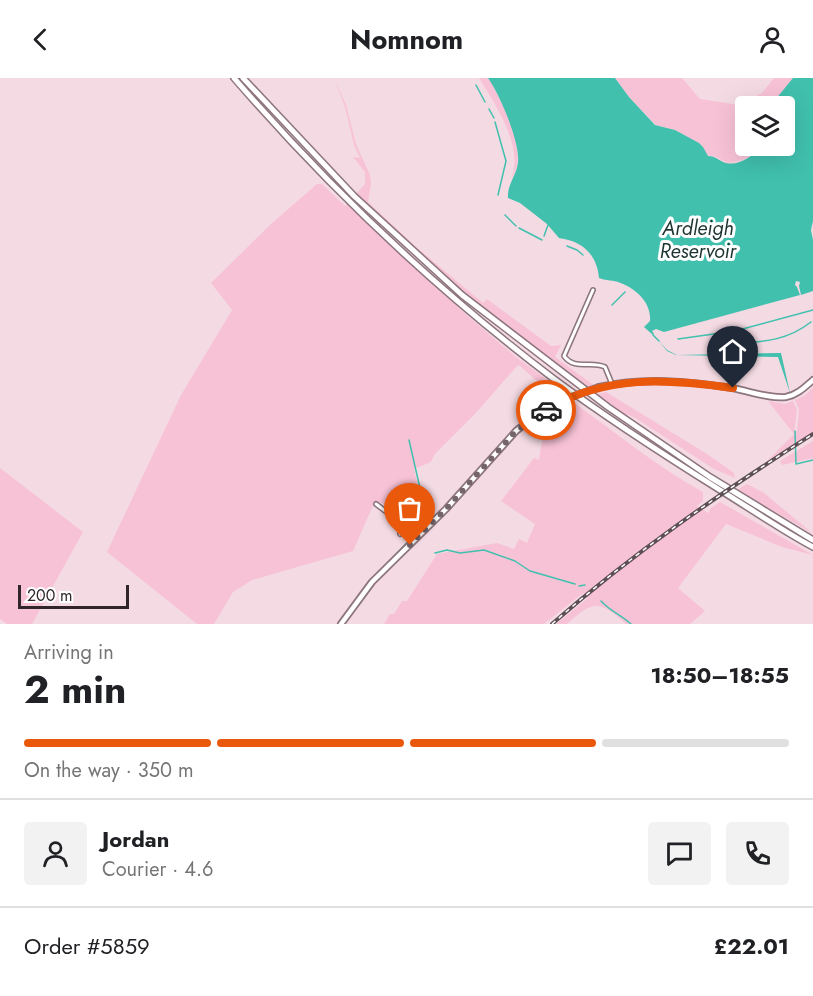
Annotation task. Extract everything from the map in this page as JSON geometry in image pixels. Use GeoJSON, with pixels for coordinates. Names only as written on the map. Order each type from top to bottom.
{"type":"FeatureCollection","features":[{"type":"Feature","properties":{"kind":"highway"},"geometry":{"type":"LineString","coordinates":[[234,78],[347,199],[500,336],[605,415],[680,465],[813,547]]}},
{"type":"Feature","properties":{"kind":"highway"},"geometry":{"type":"LineString","coordinates":[[243,78],[354,196],[462,295],[608,407],[710,477],[813,540]]}},
{"type":"Feature","properties":{"kind":"main road"},"geometry":{"type":"LineString","coordinates":[[341,624],[372,582],[516,431],[560,401],[599,387],[637,381],[724,387],[782,397],[795,394],[813,380]]}},
{"type":"Feature","properties":{"kind":"street"},"geometry":{"type":"LineString","coordinates":[[593,290],[564,356],[568,361],[577,365],[601,365],[605,368],[612,384]]}},
{"type":"Feature","properties":{"kind":"street"},"geometry":{"type":"LineString","coordinates":[[376,504],[416,535]]}},
{"type":"Feature","properties":{"kind":"street"},"geometry":{"type":"LineString","coordinates":[[400,534],[406,527]]}},
{"type":"Feature","properties":{"kind":"shaded area"},"geometry":{"type":"Polygon","coordinates":[[[334,78],[346,105],[356,144],[370,175],[368,202],[415,246],[483,303],[487,299],[551,346],[561,345],[555,357],[595,386],[582,389],[471,300],[356,194],[365,184],[365,172],[353,157],[360,158],[334,78]]]}},
{"type":"Feature","properties":{"kind":"shaded area"},"geometry":{"type":"Polygon","coordinates":[[[479,78],[490,80],[512,130],[518,156],[516,169],[511,179],[514,154],[511,140],[500,113],[479,78]]]}},
{"type":"Feature","properties":{"kind":"shaded area"},"geometry":{"type":"Polygon","coordinates":[[[615,78],[682,78],[700,99],[735,104],[735,156],[749,156],[727,163],[707,155],[699,143],[675,130],[656,125],[629,97],[615,78]]]}},
{"type":"Feature","properties":{"kind":"shaded area"},"geometry":{"type":"Polygon","coordinates":[[[774,78],[794,78],[778,96],[756,96],[762,93],[774,78]]]}},
{"type":"Feature","properties":{"kind":"shaded area"},"geometry":{"type":"Polygon","coordinates":[[[317,184],[322,184],[345,206],[347,204],[462,311],[516,357],[568,395],[558,400],[519,365],[517,366],[474,415],[434,455],[431,462],[414,469],[421,498],[394,507],[375,501],[353,551],[252,580],[233,592],[214,624],[197,624],[107,552],[181,395],[232,310],[211,283],[271,224],[317,184]]]}},
{"type":"Feature","properties":{"kind":"shaded area"},"geometry":{"type":"Polygon","coordinates":[[[813,388],[813,432],[766,462],[794,434],[768,401],[785,404],[793,401],[797,410],[794,433],[797,431],[799,409],[795,400],[813,388]]]}},
{"type":"Feature","properties":{"kind":"shaded area"},"geometry":{"type":"Polygon","coordinates":[[[606,392],[707,454],[734,473],[735,478],[714,469],[595,395],[606,392]]]}},
{"type":"Feature","properties":{"kind":"shaded area"},"geometry":{"type":"Polygon","coordinates":[[[574,403],[653,461],[703,492],[703,501],[697,506],[708,513],[720,502],[813,555],[782,547],[726,524],[678,588],[705,611],[690,624],[626,624],[609,610],[596,606],[584,610],[567,624],[556,624],[588,598],[583,593],[544,624],[384,624],[402,601],[407,601],[437,554],[497,543],[514,549],[519,539],[527,543],[535,524],[501,501],[534,458],[539,460],[546,415],[559,407],[574,403]]]}},
{"type":"Feature","properties":{"kind":"shaded area"},"geometry":{"type":"Polygon","coordinates":[[[813,441],[813,458],[782,465],[780,461],[813,441]]]}},
{"type":"Feature","properties":{"kind":"shaded area"},"geometry":{"type":"Polygon","coordinates":[[[0,468],[83,532],[32,624],[7,624],[0,619],[0,468]]]}},
{"type":"Feature","properties":{"kind":"shaded area"},"geometry":{"type":"Polygon","coordinates":[[[747,484],[764,493],[812,533],[737,490],[747,484]]]}},
{"type":"Feature","properties":{"kind":"water","name":"Ardleigh Reservoir"},"geometry":{"type":"Polygon","coordinates":[[[488,78],[615,78],[655,125],[675,130],[699,143],[708,156],[731,164],[750,156],[795,156],[795,96],[778,96],[793,78],[813,78],[813,221],[811,230],[813,291],[801,295],[800,282],[796,281],[795,285],[800,295],[664,332],[656,329],[652,331],[653,335],[644,327],[650,321],[650,314],[640,295],[621,283],[599,278],[595,262],[587,250],[575,242],[559,238],[547,224],[520,203],[508,198],[509,188],[517,167],[518,153],[498,95],[488,78]]]}},
{"type":"Feature","properties":{"kind":"water"},"geometry":{"type":"Polygon","coordinates":[[[658,340],[667,350],[677,355],[781,353],[790,393],[778,357],[676,355],[667,351],[658,340]]]}},
{"type":"Feature","properties":{"kind":"waterway"},"geometry":{"type":"LineString","coordinates":[[476,85],[485,102]]}},
{"type":"Feature","properties":{"kind":"waterway"},"geometry":{"type":"LineString","coordinates":[[489,109],[494,118]]}},
{"type":"Feature","properties":{"kind":"waterway"},"geometry":{"type":"LineString","coordinates":[[495,122],[506,161],[498,195]]}},
{"type":"Feature","properties":{"kind":"waterway"},"geometry":{"type":"LineString","coordinates":[[505,215],[516,226]]}},
{"type":"Feature","properties":{"kind":"waterway"},"geometry":{"type":"LineString","coordinates":[[544,236],[548,225]]}},
{"type":"Feature","properties":{"kind":"waterway"},"geometry":{"type":"LineString","coordinates":[[519,228],[542,240]]}},
{"type":"Feature","properties":{"kind":"waterway"},"geometry":{"type":"LineString","coordinates":[[567,246],[583,255]]}},
{"type":"Feature","properties":{"kind":"waterway"},"geometry":{"type":"LineString","coordinates":[[612,305],[625,292]]}},
{"type":"Feature","properties":{"kind":"waterway"},"geometry":{"type":"LineString","coordinates":[[678,339],[735,331],[813,310]]}},
{"type":"Feature","properties":{"kind":"waterway"},"geometry":{"type":"LineString","coordinates":[[737,343],[776,339],[794,333],[811,322]]}},
{"type":"Feature","properties":{"kind":"waterway"},"geometry":{"type":"LineString","coordinates":[[653,335],[659,341]]}},
{"type":"Feature","properties":{"kind":"waterway"},"geometry":{"type":"LineString","coordinates":[[795,431],[796,464],[813,460]]}},
{"type":"Feature","properties":{"kind":"waterway"},"geometry":{"type":"LineString","coordinates":[[409,440],[422,497],[421,504]]}},
{"type":"Feature","properties":{"kind":"waterway"},"geometry":{"type":"LineString","coordinates":[[421,506],[424,525],[421,527]]}},
{"type":"Feature","properties":{"kind":"waterway"},"geometry":{"type":"LineString","coordinates":[[385,566],[418,531]]}},
{"type":"Feature","properties":{"kind":"waterway"},"geometry":{"type":"LineString","coordinates":[[435,553],[447,550],[460,553],[484,550],[515,561],[530,571],[575,584]]}},
{"type":"Feature","properties":{"kind":"waterway"},"geometry":{"type":"LineString","coordinates":[[579,586],[585,585]]}},
{"type":"Feature","properties":{"kind":"waterway"},"geometry":{"type":"LineString","coordinates":[[601,601],[631,624]]}},
{"type":"Feature","properties":{"kind":"railway"},"geometry":{"type":"LineString","coordinates":[[552,624],[679,524],[813,434]]}},
{"type":"Feature","properties":{"kind":"way so far"},"geometry":{"type":"LineString","coordinates":[[410,545],[446,509],[516,431],[546,410]]}},
{"type":"Feature","properties":{"kind":"route"},"geometry":{"type":"LineString","coordinates":[[546,410],[560,401],[599,387],[628,382],[661,381],[733,388]]}}]}
